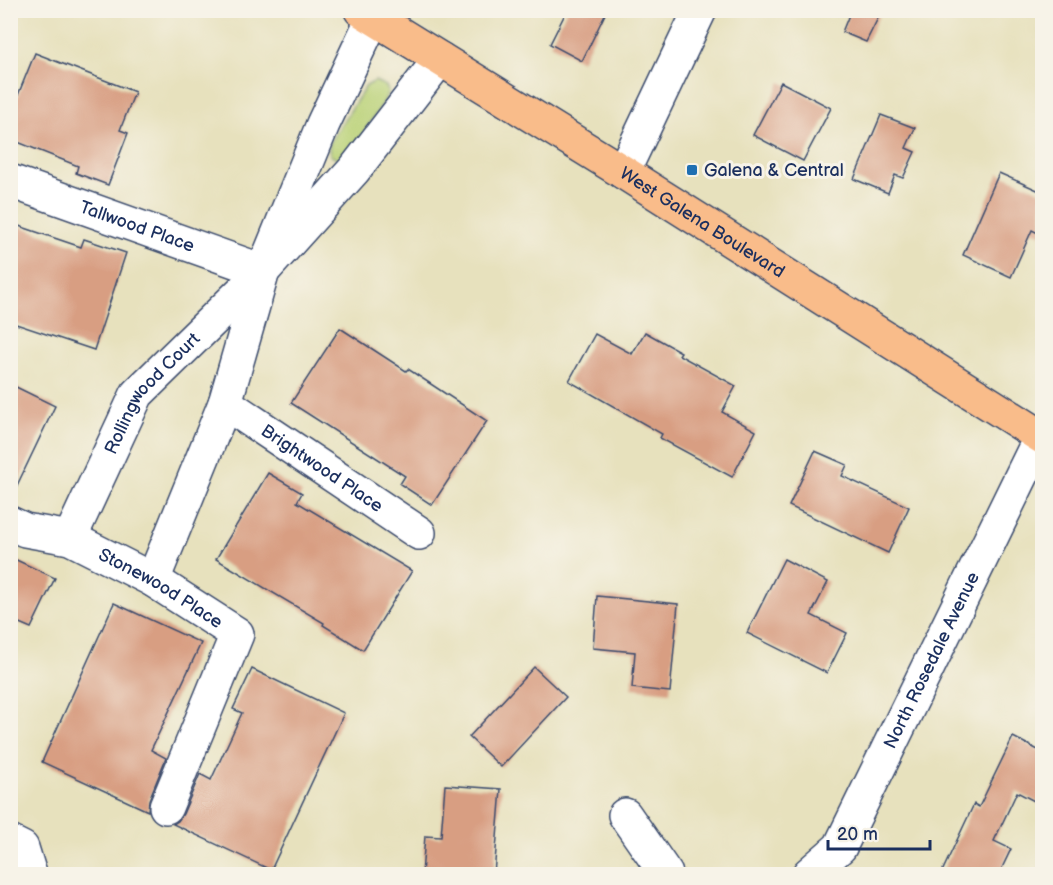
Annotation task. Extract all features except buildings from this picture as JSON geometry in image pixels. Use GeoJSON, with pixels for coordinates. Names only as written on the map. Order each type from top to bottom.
{"type":"FeatureCollection","features":[{"type":"Feature","properties":{"kind":"main road","name":"West Galena Boulevard"},"geometry":{"type":"LineString","coordinates":[[367,14],[1042,436]]}},
{"type":"Feature","properties":{"kind":"street"},"geometry":{"type":"LineString","coordinates":[[623,172],[700,10]]}},
{"type":"Feature","properties":{"kind":"street","name":"Rollingwood Court"},"geometry":{"type":"LineString","coordinates":[[153,580],[225,403],[263,271],[367,14]]}},
{"type":"Feature","properties":{"kind":"street","name":"Rollingwood Court"},"geometry":{"type":"LineString","coordinates":[[70,538],[136,394],[263,271],[354,170],[440,59]]}},
{"type":"Feature","properties":{"kind":"street","name":"Tallwood Place"},"geometry":{"type":"LineString","coordinates":[[10,181],[263,271]]}},
{"type":"Feature","properties":{"kind":"street","name":"Brightwood Place"},"geometry":{"type":"LineString","coordinates":[[225,403],[419,533]]}},
{"type":"Feature","properties":{"kind":"street","name":"North Rosedale Avenue"},"geometry":{"type":"LineString","coordinates":[[809,874],[840,847],[1042,436]]}},
{"type":"Feature","properties":{"kind":"street","name":"Stonewood Place"},"geometry":{"type":"LineString","coordinates":[[10,523],[25,530],[70,538],[153,580],[237,634],[166,807]]}},
{"type":"Feature","properties":{"kind":"street"},"geometry":{"type":"LineString","coordinates":[[625,815],[666,874]]}},
{"type":"Feature","properties":{"kind":"street"},"geometry":{"type":"LineString","coordinates":[[10,842],[22,848],[30,874]]}},
{"type":"Feature","properties":{"kind":"green space"},"geometry":{"type":"Polygon","coordinates":[[[375,81],[386,86],[388,92],[385,100],[349,156],[339,159],[332,157],[329,149],[330,142],[366,86],[375,81]]]}},
{"type":"Feature","properties":{"kind":"place","name":"Galena & Central"},"geometry":{"type":"Point","coordinates":[692,170]}}]}
